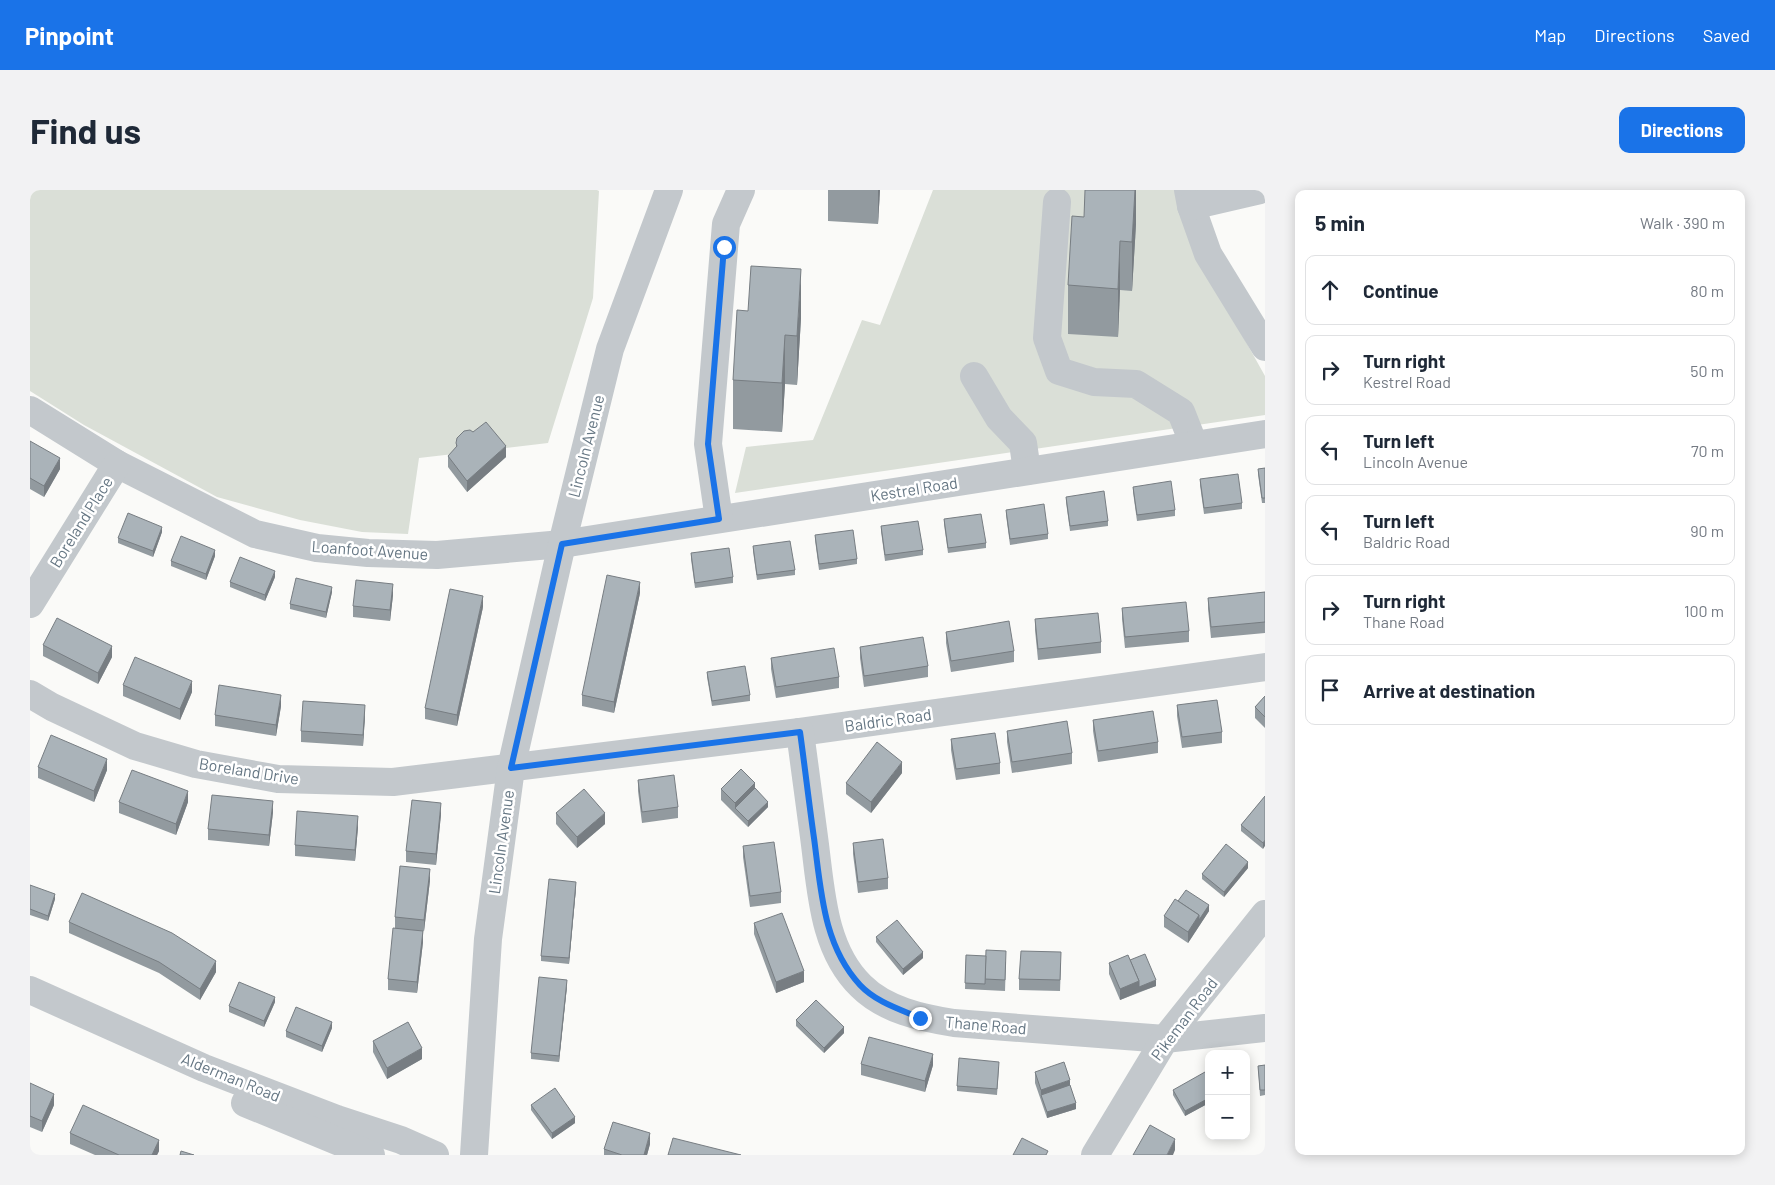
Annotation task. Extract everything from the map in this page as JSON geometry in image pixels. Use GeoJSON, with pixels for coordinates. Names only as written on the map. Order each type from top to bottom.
{"type":"FeatureCollection","features":[{"type":"Feature","properties":{"kind":"street","name":"Lincoln Avenue"},"geometry":{"type":"LineString","coordinates":[[474,1155],[488,939],[511,768],[562,544],[610,349],[670,190]]}},
{"type":"Feature","properties":{"kind":"street"},"geometry":{"type":"LineString","coordinates":[[719,519],[708,444],[726,224],[741,190]]}},
{"type":"Feature","properties":{"kind":"street"},"geometry":{"type":"LineString","coordinates":[[1260,190],[1190,198],[1208,254],[1265,347]]}},
{"type":"Feature","properties":{"kind":"street"},"geometry":{"type":"LineString","coordinates":[[1057,202],[1048,338],[1059,371],[1094,382],[1136,384],[1181,412],[1194,445]]}},
{"type":"Feature","properties":{"kind":"street"},"geometry":{"type":"LineString","coordinates":[[974,376],[999,418],[1023,443],[1027,471]]}},
{"type":"Feature","properties":{"kind":"street","name":"Loanfoot Avenue"},"geometry":{"type":"LineString","coordinates":[[30,410],[117,464],[255,534],[317,548],[368,553],[436,555],[562,544]]}},
{"type":"Feature","properties":{"kind":"street","name":"Kestrel Road"},"geometry":{"type":"LineString","coordinates":[[562,544],[1265,434]]}},
{"type":"Feature","properties":{"kind":"street","name":"Boreland Place"},"geometry":{"type":"LineString","coordinates":[[30,604],[117,464]]}},
{"type":"Feature","properties":{"kind":"street","name":"Baldric Road"},"geometry":{"type":"LineString","coordinates":[[511,768],[800,732],[1265,667]]}},
{"type":"Feature","properties":{"kind":"street","name":"Boreland Drive"},"geometry":{"type":"LineString","coordinates":[[30,694],[52,707],[135,746],[196,764],[278,779],[392,782],[511,768]]}},
{"type":"Feature","properties":{"kind":"street","name":"Thane Road"},"geometry":{"type":"LineString","coordinates":[[800,732],[824,910],[832,940],[842,962],[861,986],[882,1002],[920,1018],[954,1023],[1165,1039],[1265,1028]]}},
{"type":"Feature","properties":{"kind":"street","name":"Pikeman Road"},"geometry":{"type":"LineString","coordinates":[[1095,1155],[1165,1039],[1265,914]]}},
{"type":"Feature","properties":{"kind":"street","name":"Alderman Road"},"geometry":{"type":"LineString","coordinates":[[30,990],[204,1068],[337,1119],[401,1140],[435,1155]]}},
{"type":"Feature","properties":{"kind":"street","name":"Alderman Road"},"geometry":{"type":"LineString","coordinates":[[30,1007],[174,1074],[371,1155]]}},
{"type":"Feature","properties":{"kind":"shaded area"},"geometry":{"type":"Polygon","coordinates":[[[30,190],[597,190],[599,191],[593,298],[548,443],[419,458],[408,534],[362,532],[300,520],[217,497],[84,425],[30,391],[30,190]]]}},
{"type":"Feature","properties":{"kind":"shaded area"},"geometry":{"type":"Polygon","coordinates":[[[933,190],[1182,190],[1199,258],[1265,376],[1265,415],[735,493],[746,447],[813,440],[862,320],[880,325],[933,190]]]}},
{"type":"Feature","properties":{"kind":"building"},"geometry":{"type":"Polygon","coordinates":[[[1085,190],[1135,190],[1132,242],[1120,241],[1118,289],[1068,285],[1072,216],[1084,217],[1085,190]]]}},
{"type":"Feature","properties":{"kind":"building"},"geometry":{"type":"Polygon","coordinates":[[[751,266],[801,269],[797,336],[785,335],[782,383],[733,380],[737,310],[748,311],[751,266]]]}},
{"type":"Feature","properties":{"kind":"building"},"geometry":{"type":"Polygon","coordinates":[[[486,422],[506,446],[467,481],[448,456],[457,446],[457,438],[464,431],[470,430],[473,432],[486,422]]]}},
{"type":"Feature","properties":{"kind":"building"},"geometry":{"type":"Polygon","coordinates":[[[30,441],[60,458],[44,486],[30,478],[30,441]]]}},
{"type":"Feature","properties":{"kind":"building"},"geometry":{"type":"Polygon","coordinates":[[[1265,468],[1265,498],[1262,498],[1258,469],[1265,468]]]}},
{"type":"Feature","properties":{"kind":"building"},"geometry":{"type":"Polygon","coordinates":[[[1238,474],[1242,503],[1204,508],[1200,479],[1238,474]]]}},
{"type":"Feature","properties":{"kind":"building"},"geometry":{"type":"Polygon","coordinates":[[[1171,481],[1175,510],[1137,515],[1133,487],[1171,481]]]}},
{"type":"Feature","properties":{"kind":"building"},"geometry":{"type":"Polygon","coordinates":[[[1104,491],[1108,521],[1070,526],[1066,497],[1104,491]]]}},
{"type":"Feature","properties":{"kind":"building"},"geometry":{"type":"Polygon","coordinates":[[[1044,504],[1048,534],[1010,539],[1006,510],[1044,504]]]}},
{"type":"Feature","properties":{"kind":"building"},"geometry":{"type":"Polygon","coordinates":[[[128,513],[162,527],[153,551],[118,538],[128,513]]]}},
{"type":"Feature","properties":{"kind":"building"},"geometry":{"type":"Polygon","coordinates":[[[981,514],[986,543],[948,548],[944,519],[981,514]]]}},
{"type":"Feature","properties":{"kind":"building"},"geometry":{"type":"Polygon","coordinates":[[[918,521],[923,550],[885,555],[881,526],[918,521]]]}},
{"type":"Feature","properties":{"kind":"building"},"geometry":{"type":"Polygon","coordinates":[[[853,530],[857,559],[819,564],[815,535],[853,530]]]}},
{"type":"Feature","properties":{"kind":"building"},"geometry":{"type":"Polygon","coordinates":[[[181,536],[215,550],[206,574],[171,561],[181,536]]]}},
{"type":"Feature","properties":{"kind":"building"},"geometry":{"type":"Polygon","coordinates":[[[790,541],[795,570],[757,575],[753,546],[790,541]]]}},
{"type":"Feature","properties":{"kind":"building"},"geometry":{"type":"Polygon","coordinates":[[[729,548],[733,577],[695,583],[691,553],[729,548]]]}},
{"type":"Feature","properties":{"kind":"building"},"geometry":{"type":"Polygon","coordinates":[[[240,557],[275,571],[265,595],[230,582],[240,557]]]}},
{"type":"Feature","properties":{"kind":"building"},"geometry":{"type":"Polygon","coordinates":[[[607,575],[640,582],[614,702],[582,695],[607,575]]]}},
{"type":"Feature","properties":{"kind":"building"},"geometry":{"type":"Polygon","coordinates":[[[296,578],[332,587],[326,612],[290,604],[296,578]]]}},
{"type":"Feature","properties":{"kind":"building"},"geometry":{"type":"Polygon","coordinates":[[[356,580],[393,584],[390,610],[353,606],[356,580]]]}},
{"type":"Feature","properties":{"kind":"building"},"geometry":{"type":"Polygon","coordinates":[[[450,589],[483,596],[457,715],[425,708],[450,589]]]}},
{"type":"Feature","properties":{"kind":"building"},"geometry":{"type":"Polygon","coordinates":[[[1265,592],[1265,622],[1211,627],[1208,598],[1265,592]]]}},
{"type":"Feature","properties":{"kind":"building"},"geometry":{"type":"Polygon","coordinates":[[[1186,602],[1189,631],[1125,637],[1122,608],[1186,602]]]}},
{"type":"Feature","properties":{"kind":"building"},"geometry":{"type":"Polygon","coordinates":[[[1098,613],[1101,642],[1038,649],[1035,619],[1098,613]]]}},
{"type":"Feature","properties":{"kind":"building"},"geometry":{"type":"Polygon","coordinates":[[[57,618],[112,646],[98,673],[43,645],[57,618]]]}},
{"type":"Feature","properties":{"kind":"building"},"geometry":{"type":"Polygon","coordinates":[[[1009,621],[1014,651],[951,661],[946,632],[1009,621]]]}},
{"type":"Feature","properties":{"kind":"building"},"geometry":{"type":"Polygon","coordinates":[[[923,637],[928,666],[864,676],[860,647],[923,637]]]}},
{"type":"Feature","properties":{"kind":"building"},"geometry":{"type":"Polygon","coordinates":[[[834,648],[839,677],[776,687],[771,658],[834,648]]]}},
{"type":"Feature","properties":{"kind":"building"},"geometry":{"type":"Polygon","coordinates":[[[135,657],[192,681],[180,709],[123,685],[135,657]]]}},
{"type":"Feature","properties":{"kind":"building"},"geometry":{"type":"Polygon","coordinates":[[[745,666],[750,695],[712,701],[707,672],[745,666]]]}},
{"type":"Feature","properties":{"kind":"building"},"geometry":{"type":"Polygon","coordinates":[[[219,685],[281,695],[276,725],[215,715],[219,685]]]}},
{"type":"Feature","properties":{"kind":"building"},"geometry":{"type":"Polygon","coordinates":[[[1265,696],[1265,717],[1255,707],[1265,696]]]}},
{"type":"Feature","properties":{"kind":"building"},"geometry":{"type":"Polygon","coordinates":[[[1217,700],[1222,732],[1182,737],[1177,705],[1217,700]]]}},
{"type":"Feature","properties":{"kind":"building"},"geometry":{"type":"Polygon","coordinates":[[[303,701],[365,705],[363,735],[301,731],[303,701]]]}},
{"type":"Feature","properties":{"kind":"building"},"geometry":{"type":"Polygon","coordinates":[[[1153,711],[1158,742],[1098,751],[1093,720],[1153,711]]]}},
{"type":"Feature","properties":{"kind":"building"},"geometry":{"type":"Polygon","coordinates":[[[1067,721],[1072,753],[1012,762],[1007,731],[1067,721]]]}},
{"type":"Feature","properties":{"kind":"building"},"geometry":{"type":"Polygon","coordinates":[[[995,733],[1000,763],[956,769],[951,739],[995,733]]]}},
{"type":"Feature","properties":{"kind":"building"},"geometry":{"type":"Polygon","coordinates":[[[51,735],[107,759],[94,791],[38,767],[51,735]]]}},
{"type":"Feature","properties":{"kind":"building"},"geometry":{"type":"Polygon","coordinates":[[[877,742],[902,762],[871,802],[846,783],[877,742]]]}},
{"type":"Feature","properties":{"kind":"building"},"geometry":{"type":"Polygon","coordinates":[[[741,769],[755,783],[735,803],[721,789],[741,769]]]}},
{"type":"Feature","properties":{"kind":"building"},"geometry":{"type":"Polygon","coordinates":[[[132,770],[188,791],[176,824],[119,802],[132,770]]]}},
{"type":"Feature","properties":{"kind":"building"},"geometry":{"type":"Polygon","coordinates":[[[674,775],[678,807],[642,812],[638,780],[674,775]]]}},
{"type":"Feature","properties":{"kind":"building"},"geometry":{"type":"Polygon","coordinates":[[[755,788],[768,802],[748,821],[735,808],[755,788]]]}},
{"type":"Feature","properties":{"kind":"building"},"geometry":{"type":"Polygon","coordinates":[[[584,789],[605,813],[577,837],[556,813],[584,789]]]}},
{"type":"Feature","properties":{"kind":"building"},"geometry":{"type":"Polygon","coordinates":[[[212,795],[273,801],[269,835],[208,829],[212,795]]]}},
{"type":"Feature","properties":{"kind":"building"},"geometry":{"type":"Polygon","coordinates":[[[1265,796],[1265,840],[1263,843],[1241,825],[1265,796]]]}},
{"type":"Feature","properties":{"kind":"building"},"geometry":{"type":"Polygon","coordinates":[[[412,800],[441,803],[436,854],[406,851],[412,800]]]}},
{"type":"Feature","properties":{"kind":"building"},"geometry":{"type":"Polygon","coordinates":[[[297,811],[358,816],[355,850],[295,845],[297,811]]]}},
{"type":"Feature","properties":{"kind":"building"},"geometry":{"type":"Polygon","coordinates":[[[883,839],[888,878],[858,882],[853,843],[883,839]]]}},
{"type":"Feature","properties":{"kind":"building"},"geometry":{"type":"Polygon","coordinates":[[[774,842],[781,892],[750,896],[743,846],[774,842]]]}},
{"type":"Feature","properties":{"kind":"building"},"geometry":{"type":"Polygon","coordinates":[[[1226,844],[1248,862],[1224,892],[1202,874],[1226,844]]]}},
{"type":"Feature","properties":{"kind":"building"},"geometry":{"type":"Polygon","coordinates":[[[400,866],[430,869],[424,920],[395,917],[400,866]]]}},
{"type":"Feature","properties":{"kind":"building"},"geometry":{"type":"Polygon","coordinates":[[[549,879],[576,882],[569,958],[541,956],[549,879]]]}},
{"type":"Feature","properties":{"kind":"building"},"geometry":{"type":"Polygon","coordinates":[[[30,885],[55,894],[48,916],[30,909],[30,885]]]}},
{"type":"Feature","properties":{"kind":"building"},"geometry":{"type":"Polygon","coordinates":[[[1186,890],[1209,905],[1199,920],[1199,915],[1178,901],[1186,890]]]}},
{"type":"Feature","properties":{"kind":"building"},"geometry":{"type":"Polygon","coordinates":[[[82,893],[172,933],[216,961],[200,989],[159,962],[69,922],[82,893]]]}},
{"type":"Feature","properties":{"kind":"building"},"geometry":{"type":"Polygon","coordinates":[[[1175,899],[1199,915],[1188,932],[1164,916],[1175,899]]]}},
{"type":"Feature","properties":{"kind":"building"},"geometry":{"type":"Polygon","coordinates":[[[782,913],[804,971],[776,982],[754,923],[782,913]]]}},
{"type":"Feature","properties":{"kind":"building"},"geometry":{"type":"Polygon","coordinates":[[[897,920],[923,952],[903,969],[876,937],[897,920]]]}},
{"type":"Feature","properties":{"kind":"building"},"geometry":{"type":"Polygon","coordinates":[[[393,928],[423,931],[417,982],[388,979],[393,928]]]}},
{"type":"Feature","properties":{"kind":"building"},"geometry":{"type":"Polygon","coordinates":[[[986,950],[1006,951],[1005,980],[985,979],[986,950]]]}},
{"type":"Feature","properties":{"kind":"building"},"geometry":{"type":"Polygon","coordinates":[[[1021,951],[1061,952],[1060,980],[1019,979],[1021,951]]]}},
{"type":"Feature","properties":{"kind":"building"},"geometry":{"type":"Polygon","coordinates":[[[1145,954],[1156,980],[1139,987],[1139,981],[1130,960],[1145,954]]]}},
{"type":"Feature","properties":{"kind":"building"},"geometry":{"type":"Polygon","coordinates":[[[966,955],[986,956],[985,984],[965,983],[966,955]]]}},
{"type":"Feature","properties":{"kind":"building"},"geometry":{"type":"Polygon","coordinates":[[[1128,955],[1139,981],[1120,989],[1109,963],[1128,955]]]}},
{"type":"Feature","properties":{"kind":"building"},"geometry":{"type":"Polygon","coordinates":[[[539,977],[567,980],[559,1056],[531,1053],[539,977]]]}},
{"type":"Feature","properties":{"kind":"building"},"geometry":{"type":"Polygon","coordinates":[[[239,982],[275,997],[264,1021],[229,1006],[239,982]]]}},
{"type":"Feature","properties":{"kind":"building"},"geometry":{"type":"Polygon","coordinates":[[[816,1000],[844,1027],[824,1048],[796,1020],[816,1000]]]}},
{"type":"Feature","properties":{"kind":"building"},"geometry":{"type":"Polygon","coordinates":[[[296,1007],[332,1022],[322,1046],[286,1031],[296,1007]]]}},
{"type":"Feature","properties":{"kind":"building"},"geometry":{"type":"Polygon","coordinates":[[[408,1022],[422,1048],[387,1068],[373,1041],[408,1022]]]}},
{"type":"Feature","properties":{"kind":"building"},"geometry":{"type":"Polygon","coordinates":[[[869,1037],[933,1054],[925,1081],[861,1064],[869,1037]]]}},
{"type":"Feature","properties":{"kind":"building"},"geometry":{"type":"Polygon","coordinates":[[[959,1058],[999,1062],[997,1089],[957,1086],[959,1058]]]}},
{"type":"Feature","properties":{"kind":"building"},"geometry":{"type":"Polygon","coordinates":[[[1064,1062],[1070,1080],[1041,1090],[1035,1072],[1064,1062]]]}},
{"type":"Feature","properties":{"kind":"building"},"geometry":{"type":"Polygon","coordinates":[[[1265,1065],[1265,1090],[1260,1090],[1258,1066],[1265,1065]]]}},
{"type":"Feature","properties":{"kind":"building"},"geometry":{"type":"Polygon","coordinates":[[[1205,1072],[1205,1100],[1185,1111],[1173,1090],[1205,1072]]]}},
{"type":"Feature","properties":{"kind":"building"},"geometry":{"type":"Polygon","coordinates":[[[30,1083],[54,1094],[42,1121],[30,1116],[30,1083]]]}},
{"type":"Feature","properties":{"kind":"building"},"geometry":{"type":"Polygon","coordinates":[[[1070,1085],[1076,1103],[1047,1112],[1041,1095],[1070,1085]]]}},
{"type":"Feature","properties":{"kind":"building"},"geometry":{"type":"Polygon","coordinates":[[[555,1088],[575,1117],[552,1133],[531,1105],[555,1088]]]}},
{"type":"Feature","properties":{"kind":"building"},"geometry":{"type":"Polygon","coordinates":[[[83,1105],[159,1140],[152,1155],[119,1155],[70,1133],[83,1105]]]}},
{"type":"Feature","properties":{"kind":"building"},"geometry":{"type":"Polygon","coordinates":[[[613,1122],[650,1133],[644,1155],[622,1155],[604,1149],[613,1122]]]}},
{"type":"Feature","properties":{"kind":"building"},"geometry":{"type":"Polygon","coordinates":[[[1150,1125],[1175,1139],[1167,1155],[1133,1155],[1150,1125]]]}},
{"type":"Feature","properties":{"kind":"building"},"geometry":{"type":"Polygon","coordinates":[[[673,1138],[741,1155],[668,1155],[673,1138]]]}},
{"type":"Feature","properties":{"kind":"building"},"geometry":{"type":"Polygon","coordinates":[[[1022,1138],[1048,1151],[1046,1155],[1013,1155],[1022,1138]]]}},
{"type":"Feature","properties":{"kind":"building"},"geometry":{"type":"Polygon","coordinates":[[[181,1151],[194,1155],[180,1155],[181,1151]]]}},
{"type":"Feature","properties":{"kind":"route"},"geometry":{"type":"LineString","coordinates":[[724,247],[708,444],[719,519],[562,544],[511,768],[800,732],[824,910],[832,940],[842,962],[861,986],[882,1002],[920,1018]]}}]}
